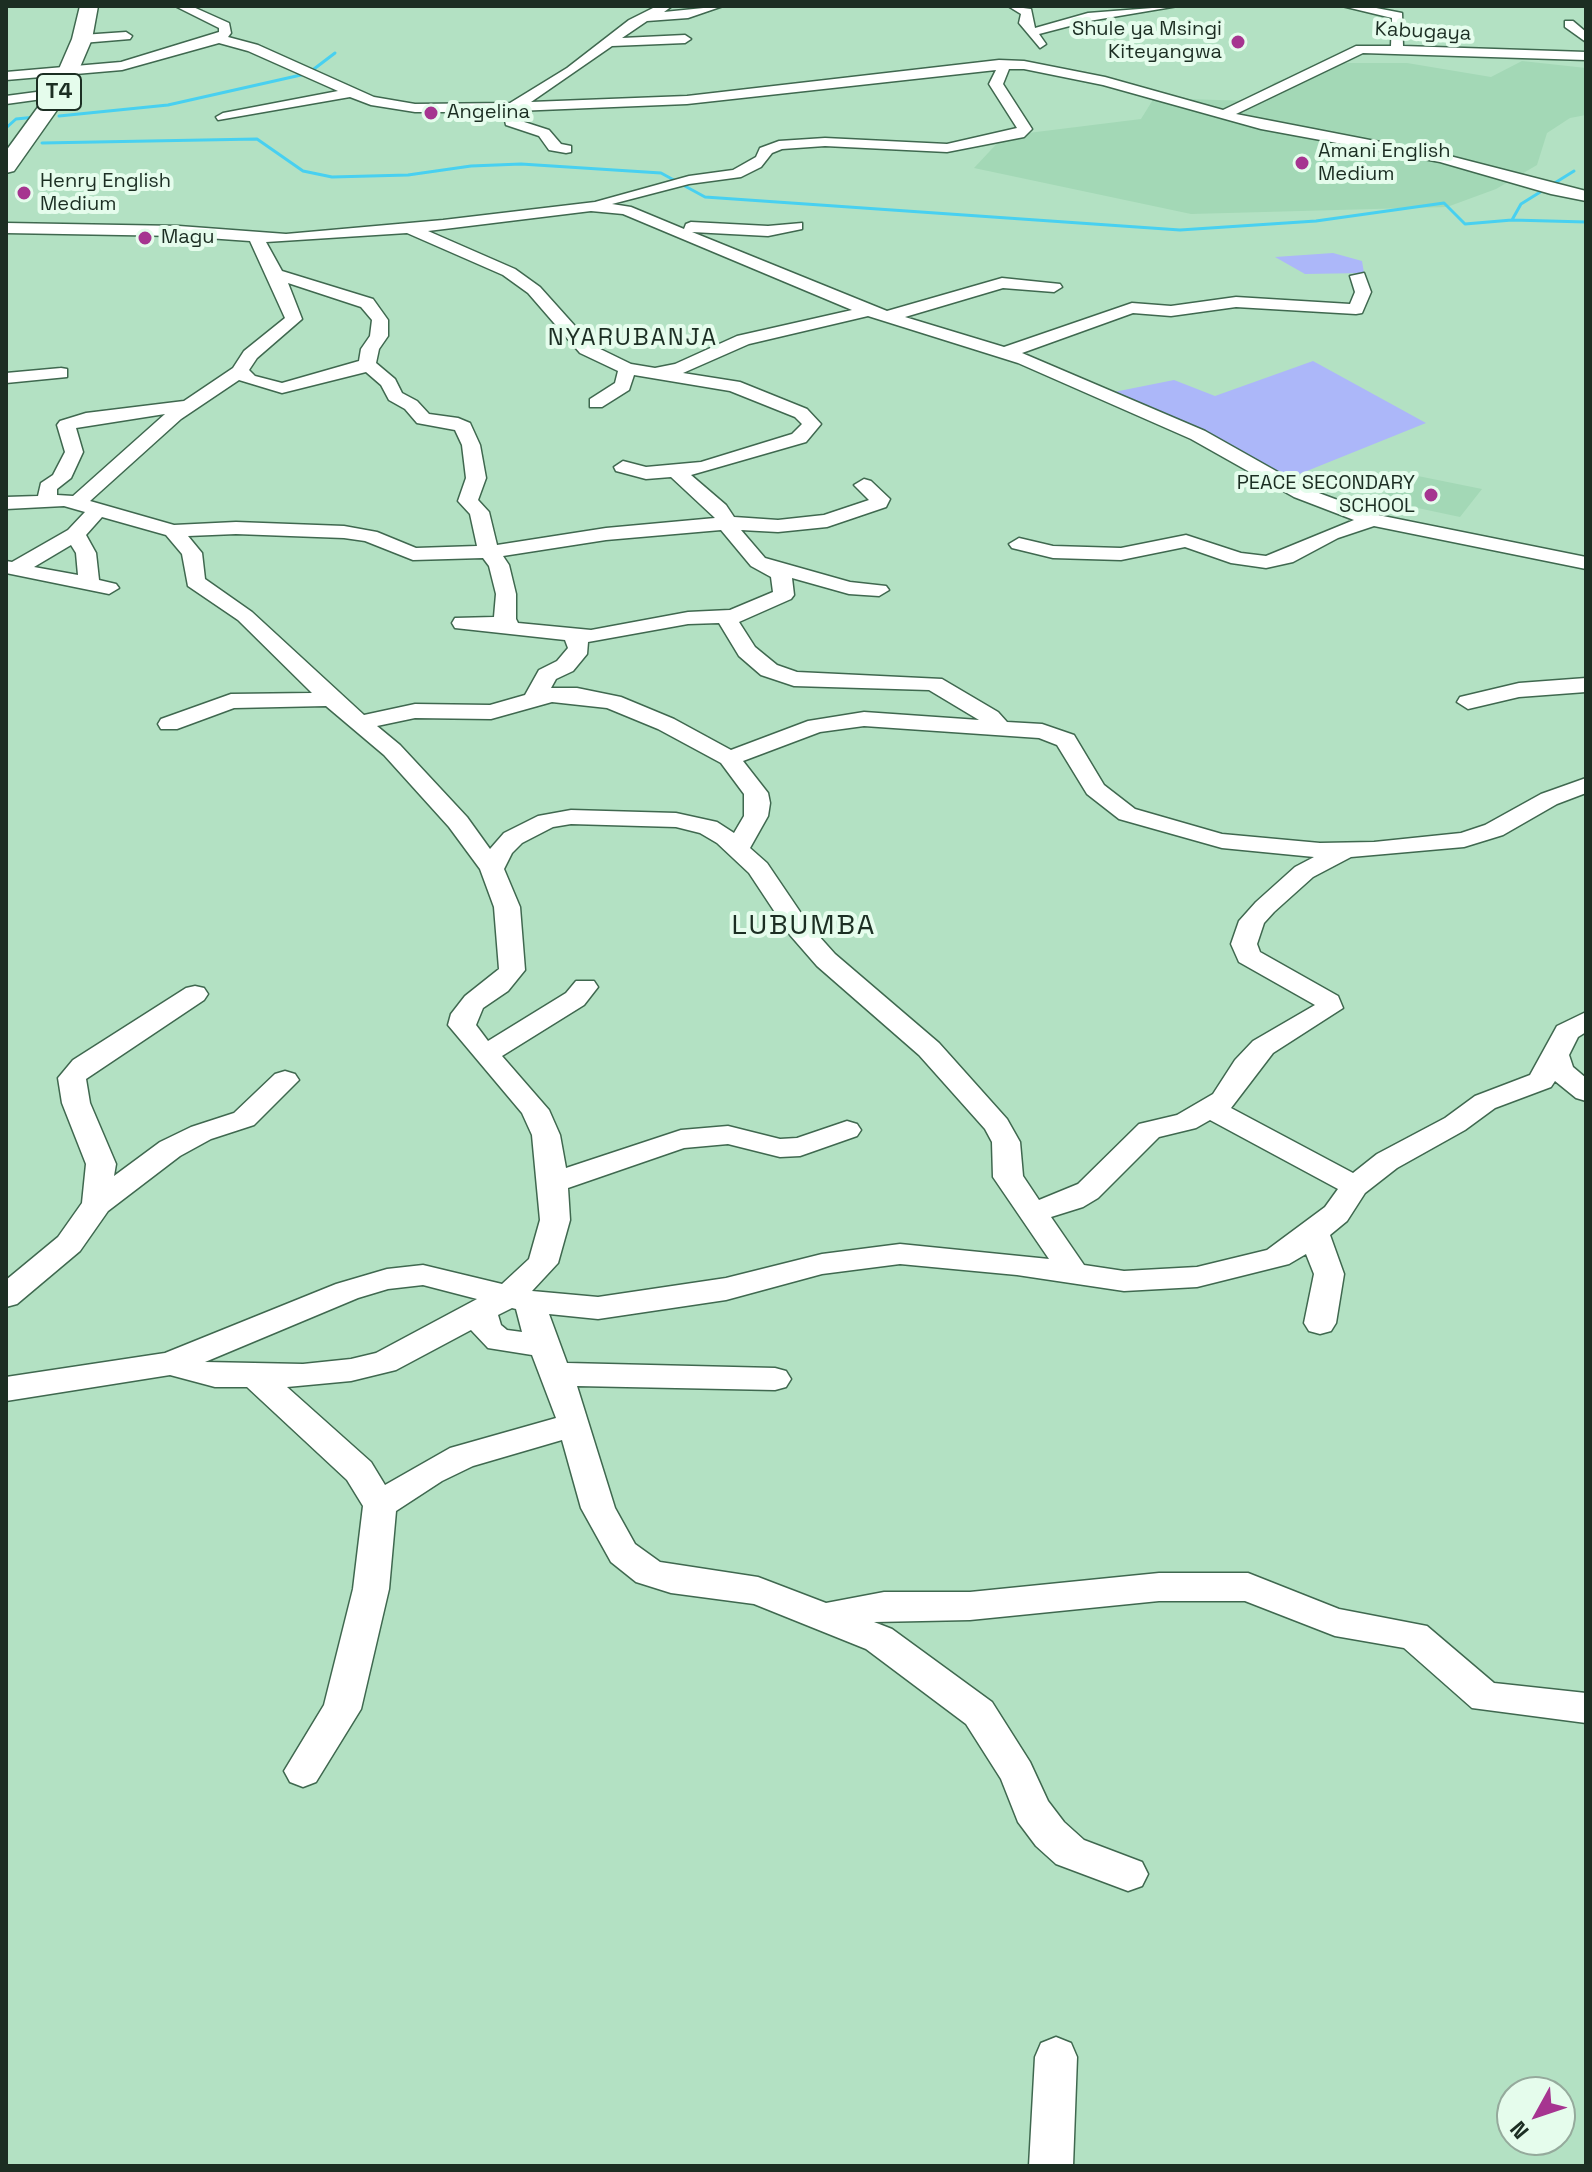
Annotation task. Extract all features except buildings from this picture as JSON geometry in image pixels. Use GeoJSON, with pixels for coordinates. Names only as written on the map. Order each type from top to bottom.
{"type":"FeatureCollection","features":[{"type":"Feature","properties":{"kind":"highway","name":"T4"},"geometry":{"type":"LineString","coordinates":[[6,166],[59,93],[82,39],[89,6]]}},
{"type":"Feature","properties":{"kind":"street"},"geometry":{"type":"LineString","coordinates":[[6,76],[122,66],[219,39],[225,33],[225,26],[181,6]]}},
{"type":"Feature","properties":{"kind":"street"},"geometry":{"type":"LineString","coordinates":[[510,109],[556,82],[608,42],[666,6]]}},
{"type":"Feature","properties":{"kind":"street"},"geometry":{"type":"LineString","coordinates":[[645,17],[688,14],[717,6]]}},
{"type":"Feature","properties":{"kind":"street"},"geometry":{"type":"LineString","coordinates":[[999,64],[1038,47],[1039,41],[1025,23],[1027,12],[1014,6]]}},
{"type":"Feature","properties":{"kind":"street"},"geometry":{"type":"LineString","coordinates":[[1033,32],[1088,17],[1172,6]]}},
{"type":"Feature","properties":{"kind":"street"},"geometry":{"type":"LineString","coordinates":[[1348,6],[1398,16],[1397,48]]}},
{"type":"Feature","properties":{"kind":"street"},"geometry":{"type":"LineString","coordinates":[[1569,24],[1586,38]]}},
{"type":"Feature","properties":{"kind":"street"},"geometry":{"type":"LineString","coordinates":[[82,39],[126,36]]}},
{"type":"Feature","properties":{"kind":"street"},"geometry":{"type":"LineString","coordinates":[[219,39],[253,48],[348,93],[415,108],[510,109],[687,100],[999,64],[1075,73],[1284,130],[1442,158],[1556,191],[1586,196]]}},
{"type":"Feature","properties":{"kind":"street"},"geometry":{"type":"LineString","coordinates":[[608,42],[685,39]]}},
{"type":"Feature","properties":{"kind":"street","name":"Kabugaya"},"geometry":{"type":"LineString","coordinates":[[1225,114],[1258,101],[1361,49],[1397,48],[1509,57],[1586,56]]}},
{"type":"Feature","properties":{"kind":"street"},"geometry":{"type":"LineString","coordinates":[[6,228],[179,231],[256,238],[408,228],[591,206],[689,180],[736,174],[756,164],[763,159],[765,151],[779,145],[825,142],[926,149],[1007,138],[1025,129],[998,89],[997,79],[1003,69],[999,64]]}},
{"type":"Feature","properties":{"kind":"street"},"geometry":{"type":"LineString","coordinates":[[6,100],[59,93]]}},
{"type":"Feature","properties":{"kind":"street"},"geometry":{"type":"LineString","coordinates":[[223,117],[348,93]]}},
{"type":"Feature","properties":{"kind":"street"},"geometry":{"type":"LineString","coordinates":[[542,108],[561,124],[542,132]]}},
{"type":"Feature","properties":{"kind":"street"},"geometry":{"type":"LineString","coordinates":[[510,109],[511,122],[542,132],[550,136],[554,147],[566,149]]}},
{"type":"Feature","properties":{"kind":"street"},"geometry":{"type":"LineString","coordinates":[[591,206],[626,210],[869,311],[1004,353],[1198,435],[1301,493],[1373,520],[1586,563]]}},
{"type":"Feature","properties":{"kind":"street"},"geometry":{"type":"LineString","coordinates":[[670,227],[768,231],[797,226]]}},
{"type":"Feature","properties":{"kind":"street"},"geometry":{"type":"LineString","coordinates":[[408,228],[509,272],[534,290],[586,349],[627,369],[734,386],[809,417],[812,424],[799,438],[730,461],[677,472],[646,473],[623,467]]}},
{"type":"Feature","properties":{"kind":"street"},"geometry":{"type":"LineString","coordinates":[[12,568],[75,534],[88,523],[88,505],[175,415],[240,371],[250,355],[294,319],[276,274],[256,238]]}},
{"type":"Feature","properties":{"kind":"street"},"geometry":{"type":"LineString","coordinates":[[240,371],[249,380],[282,388],[356,370],[367,364],[381,328],[377,312],[354,298],[276,274]]}},
{"type":"Feature","properties":{"kind":"street"},"geometry":{"type":"LineString","coordinates":[[1004,353],[1132,308],[1171,311],[1236,302],[1356,309],[1363,292],[1358,276]]}},
{"type":"Feature","properties":{"kind":"street"},"geometry":{"type":"LineString","coordinates":[[889,316],[1002,283],[1054,287]]}},
{"type":"Feature","properties":{"kind":"street"},"geometry":{"type":"LineString","coordinates":[[654,373],[680,368],[743,340],[869,311]]}},
{"type":"Feature","properties":{"kind":"street"},"geometry":{"type":"LineString","coordinates":[[367,364],[389,383],[395,396],[411,405],[423,419],[461,424],[471,445],[471,463],[476,478],[468,501],[479,512],[489,552],[499,565],[506,594],[506,624]]}},
{"type":"Feature","properties":{"kind":"street"},"geometry":{"type":"LineString","coordinates":[[596,403],[623,386],[627,369]]}},
{"type":"Feature","properties":{"kind":"street"},"geometry":{"type":"LineString","coordinates":[[6,378],[61,373]]}},
{"type":"Feature","properties":{"kind":"street"},"geometry":{"type":"LineString","coordinates":[[47,498],[48,487],[61,478],[74,452],[66,428],[70,423],[191,406]]}},
{"type":"Feature","properties":{"kind":"street"},"geometry":{"type":"LineString","coordinates":[[463,623],[506,624],[518,631],[606,635],[688,618],[728,616],[784,595],[781,575],[747,553],[729,523],[708,499],[677,472]]}},
{"type":"Feature","properties":{"kind":"street"},"geometry":{"type":"LineString","coordinates":[[6,503],[47,498],[88,505],[173,531],[236,528],[304,533],[344,532],[370,536],[413,554],[489,552],[567,538],[729,523],[778,526],[838,519],[879,503],[880,499],[864,485]]}},
{"type":"Feature","properties":{"kind":"street"},"geometry":{"type":"LineString","coordinates":[[1019,544],[1053,552],[1121,554],[1186,541],[1238,559],[1266,562],[1286,558],[1331,534],[1373,520]]}},
{"type":"Feature","properties":{"kind":"street"},"geometry":{"type":"LineString","coordinates":[[173,531],[192,553],[195,582],[245,616],[331,699],[392,750],[458,822],[492,869],[507,907],[512,970],[464,1014],[462,1025],[535,1110],[546,1135],[554,1182],[555,1220],[543,1263],[487,1330],[499,1340],[550,1360],[630,1374],[703,1380],[775,1379]]}},
{"type":"Feature","properties":{"kind":"street"},"geometry":{"type":"LineString","coordinates":[[12,568],[99,586],[75,534]]}},
{"type":"Feature","properties":{"kind":"street"},"geometry":{"type":"LineString","coordinates":[[772,568],[849,588],[879,590]]}},
{"type":"Feature","properties":{"kind":"street"},"geometry":{"type":"LineString","coordinates":[[728,616],[747,651],[781,675],[808,680],[934,684],[978,709],[1001,729]]}},
{"type":"Feature","properties":{"kind":"street"},"geometry":{"type":"LineString","coordinates":[[535,698],[547,675],[565,666],[579,649],[574,633]]}},
{"type":"Feature","properties":{"kind":"street"},"geometry":{"type":"LineString","coordinates":[[1468,702],[1519,690],[1586,685]]}},
{"type":"Feature","properties":{"kind":"street"},"geometry":{"type":"LineString","coordinates":[[360,723],[415,711],[491,712],[535,698],[577,695],[613,702],[666,724],[729,758],[756,793],[758,803],[756,816],[738,848]]}},
{"type":"Feature","properties":{"kind":"street"},"geometry":{"type":"LineString","coordinates":[[169,724],[231,701],[331,699]]}},
{"type":"Feature","properties":{"kind":"street"},"geometry":{"type":"LineString","coordinates":[[729,758],[816,726],[864,719],[1042,731],[1066,740],[1095,789],[1119,809],[1151,823],[1222,841],[1344,850],[1464,840],[1494,830],[1549,799],[1586,785]]}},
{"type":"Feature","properties":{"kind":"street"},"geometry":{"type":"LineString","coordinates":[[492,869],[501,850],[513,838],[547,821],[571,817],[676,820],[708,827],[738,848],[758,868],[799,930],[861,992],[929,1049],[997,1125],[1006,1142],[1008,1177],[1074,1273]]}},
{"type":"Feature","properties":{"kind":"street"},"geometry":{"type":"LineString","coordinates":[[1032,1212],[1073,1200],[1088,1191],[1149,1130],[1172,1128],[1223,1100],[1245,1066],[1263,1047],[1331,1006],[1248,956],[1244,944],[1252,921],[1265,907],[1304,872],[1344,850]]}},
{"type":"Feature","properties":{"kind":"street"},"geometry":{"type":"LineString","coordinates":[[485,1055],[575,999],[585,987]]}},
{"type":"Feature","properties":{"kind":"street"},"geometry":{"type":"LineString","coordinates":[[97,1204],[101,1164],[76,1103],[72,1078],[83,1066],[195,994]]}},
{"type":"Feature","properties":{"kind":"street"},"geometry":{"type":"LineString","coordinates":[[6,1389],[170,1364],[347,1291],[387,1279],[423,1275],[506,1304],[583,1308],[636,1304],[738,1287],[822,1264],[900,1254],[1124,1281],[1197,1277],[1278,1257],[1314,1234],[1336,1214],[1355,1186],[1387,1161],[1455,1124],[1485,1102],[1541,1081],[1567,1032],[1586,1020]]}},
{"type":"Feature","properties":{"kind":"street"},"geometry":{"type":"LineString","coordinates":[[1555,1055],[1560,1071],[1586,1092]]}},
{"type":"Feature","properties":{"kind":"street"},"geometry":{"type":"LineString","coordinates":[[6,1296],[69,1244],[97,1204],[170,1149],[201,1133],[244,1119],[285,1080]]}},
{"type":"Feature","properties":{"kind":"street"},"geometry":{"type":"LineString","coordinates":[[1210,1108],[1355,1186]]}},
{"type":"Feature","properties":{"kind":"street"},"geometry":{"type":"LineString","coordinates":[[554,1182],[681,1139],[728,1135],[780,1148],[800,1147],[847,1130]]}},
{"type":"Feature","properties":{"kind":"street"},"geometry":{"type":"LineString","coordinates":[[1314,1234],[1329,1274],[1320,1323]]}},
{"type":"Feature","properties":{"kind":"street"},"geometry":{"type":"LineString","coordinates":[[506,1304],[550,1360],[575,1424],[598,1508],[623,1553],[648,1572],[671,1579],[758,1591],[829,1616],[879,1639],[979,1713],[1017,1773],[1032,1810],[1050,1834],[1070,1852],[1128,1874]]}},
{"type":"Feature","properties":{"kind":"street"},"geometry":{"type":"LineString","coordinates":[[170,1364],[215,1376],[318,1374],[385,1362],[506,1304]]}},
{"type":"Feature","properties":{"kind":"street"},"geometry":{"type":"LineString","coordinates":[[254,1375],[359,1471],[380,1505],[371,1589],[342,1709],[303,1771]]}},
{"type":"Feature","properties":{"kind":"street"},"geometry":{"type":"LineString","coordinates":[[380,1505],[430,1472],[462,1457],[575,1424]]}},
{"type":"Feature","properties":{"kind":"street"},"geometry":{"type":"LineString","coordinates":[[829,1616],[884,1606],[1000,1604],[1159,1587],[1248,1587],[1335,1622],[1414,1636],[1485,1697],[1586,1708]]}},
{"type":"Feature","properties":{"kind":"street"},"geometry":{"type":"LineString","coordinates":[[1051,2166],[1056,2057]]}},
{"type":"Feature","properties":{"kind":"shaded area"},"geometry":{"type":"Polygon","coordinates":[[[1522,61],[1586,68],[1586,115],[1570,118],[1547,133],[1537,165],[1496,189],[1447,207],[1191,214],[974,168],[1004,136],[1141,119],[1154,98],[1250,101],[1275,82],[1335,63],[1407,63],[1491,77],[1522,61]]]}},
{"type":"Feature","properties":{"kind":"shaded area"},"geometry":{"type":"Polygon","coordinates":[[[1333,253],[1362,261],[1364,273],[1305,274],[1275,257],[1333,253]]]}},
{"type":"Feature","properties":{"kind":"shaded area"},"geometry":{"type":"Polygon","coordinates":[[[1313,361],[1426,423],[1287,479],[1109,393],[1174,380],[1215,396],[1313,361]]]}},
{"type":"Feature","properties":{"kind":"shaded area","name":"PEACE SECONDARY SCHOOL"},"geometry":{"type":"Polygon","coordinates":[[[1403,473],[1482,489],[1460,517],[1380,500],[1403,473]]]}},
{"type":"Feature","properties":{"kind":"waterway"},"geometry":{"type":"LineString","coordinates":[[310,72],[335,53]]}},
{"type":"Feature","properties":{"kind":"waterway"},"geometry":{"type":"LineString","coordinates":[[59,116],[168,105],[301,75]]}},
{"type":"Feature","properties":{"kind":"waterway"},"geometry":{"type":"LineString","coordinates":[[6,128],[16,119],[36,117]]}},
{"type":"Feature","properties":{"kind":"waterway"},"geometry":{"type":"LineString","coordinates":[[42,143],[257,139],[303,171],[332,177],[408,175],[471,166],[521,164],[661,173],[705,197],[1180,230],[1316,221],[1444,203],[1465,224],[1512,220]]}},
{"type":"Feature","properties":{"kind":"waterway"},"geometry":{"type":"LineString","coordinates":[[1512,220],[1521,204],[1574,171]]}},
{"type":"Feature","properties":{"kind":"waterway"},"geometry":{"type":"LineString","coordinates":[[1512,220],[1586,222]]}},
{"type":"Feature","properties":{"kind":"place","name":"Shule ya Msingi Kiteyangwa"},"geometry":{"type":"Point","coordinates":[1238,42]}},
{"type":"Feature","properties":{"kind":"place","name":"Angelina"},"geometry":{"type":"Point","coordinates":[431,113]}},
{"type":"Feature","properties":{"kind":"place","name":"Amani English Medium"},"geometry":{"type":"Point","coordinates":[1302,163]}},
{"type":"Feature","properties":{"kind":"place","name":"Henry English Medium"},"geometry":{"type":"Point","coordinates":[24,193]}},
{"type":"Feature","properties":{"kind":"place","name":"Magu"},"geometry":{"type":"Point","coordinates":[145,238]}},
{"type":"Feature","properties":{"kind":"place","name":"PEACE SECONDARY SCHOOL"},"geometry":{"type":"Point","coordinates":[1431,495]}},
{"type":"Feature","properties":{"kind":"district","name":"NYARUBANJA"},"geometry":{"type":"Point","coordinates":[633,338]}},
{"type":"Feature","properties":{"kind":"district","name":"LUBUMBA"},"geometry":{"type":"Point","coordinates":[804,926]}}]}
